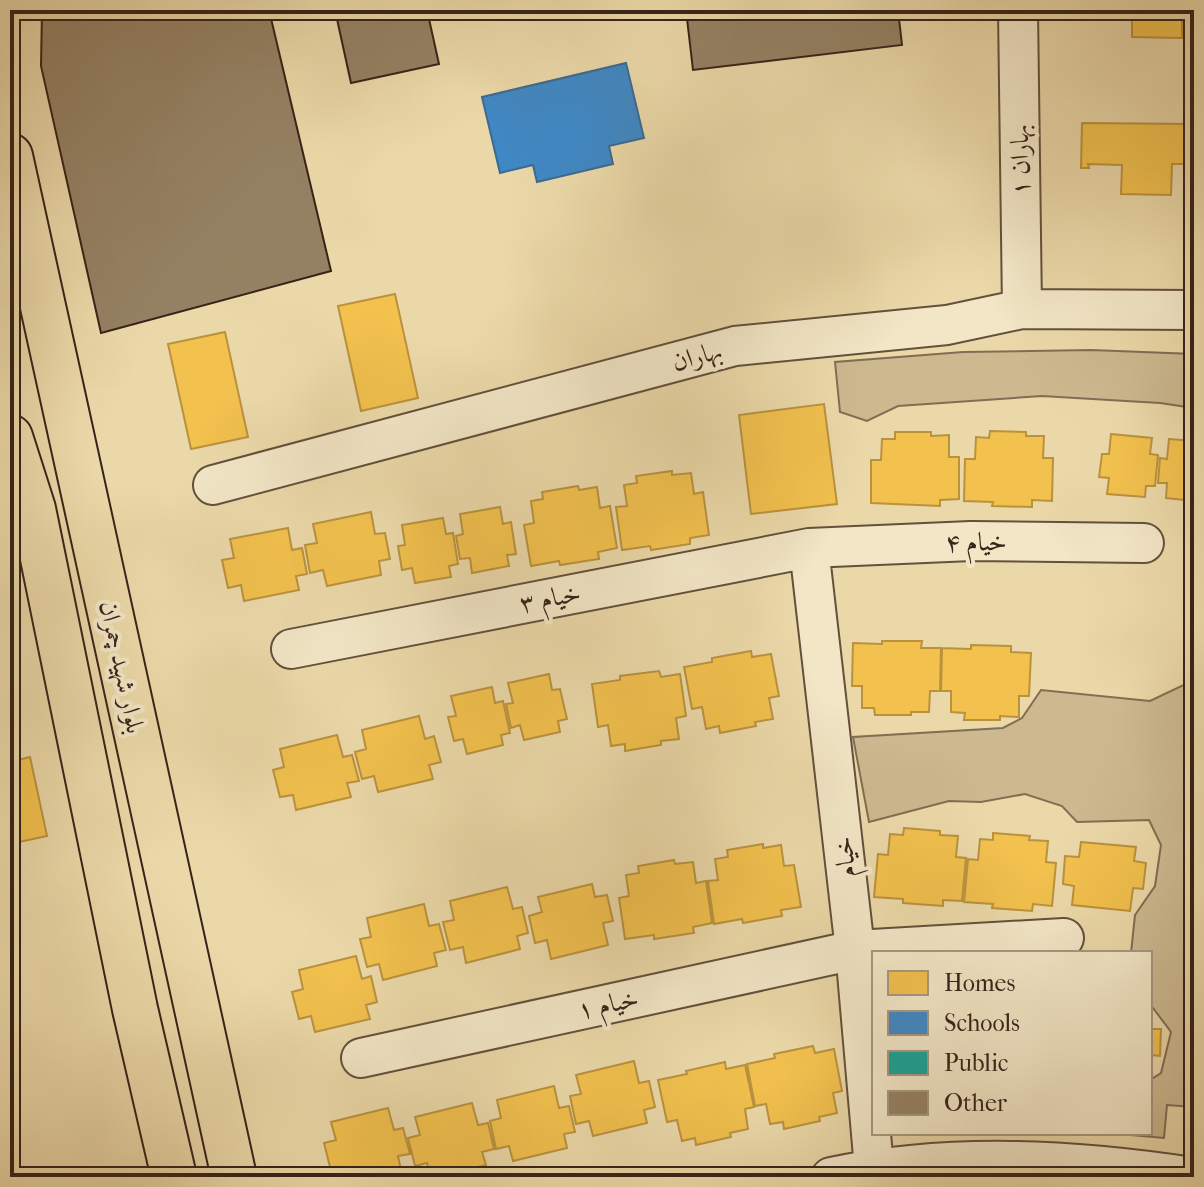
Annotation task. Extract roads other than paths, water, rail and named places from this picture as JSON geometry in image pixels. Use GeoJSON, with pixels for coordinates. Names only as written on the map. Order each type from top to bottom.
{"type":"FeatureCollection","features":[{"type":"Feature","properties":{"kind":"main road","name":"بلوار شهید چمران"},"geometry":{"type":"LineString","coordinates":[[10,156],[234,1177]]}},
{"type":"Feature","properties":{"kind":"main road"},"geometry":{"type":"LineString","coordinates":[[10,437],[174,1177]]}},
{"type":"Feature","properties":{"kind":"street","name":"بهاران ۱"},"geometry":{"type":"LineString","coordinates":[[1018,10],[1022,309]]}},
{"type":"Feature","properties":{"kind":"street","name":"بهاران"},"geometry":{"type":"LineString","coordinates":[[213,485],[735,346],[947,325],[1022,309],[1194,310]]}},
{"type":"Feature","properties":{"kind":"street","name":"خیام ۴"},"geometry":{"type":"LineString","coordinates":[[809,548],[971,541],[1144,543]]}},
{"type":"Feature","properties":{"kind":"street","name":"خیام ۳"},"geometry":{"type":"LineString","coordinates":[[291,649],[809,548]]}},
{"type":"Feature","properties":{"kind":"street","name":"خیام"},"geometry":{"type":"LineString","coordinates":[[809,548],[855,950],[874,1168]]}},
{"type":"Feature","properties":{"kind":"street","name":"خیام ۱"},"geometry":{"type":"LineString","coordinates":[[361,1058],[855,950],[1064,938]]}},
{"type":"Feature","properties":{"kind":"street"},"geometry":{"type":"LineString","coordinates":[[831,1177],[874,1168],[948,1160],[1045,1161],[1193,1177]]}}]}
